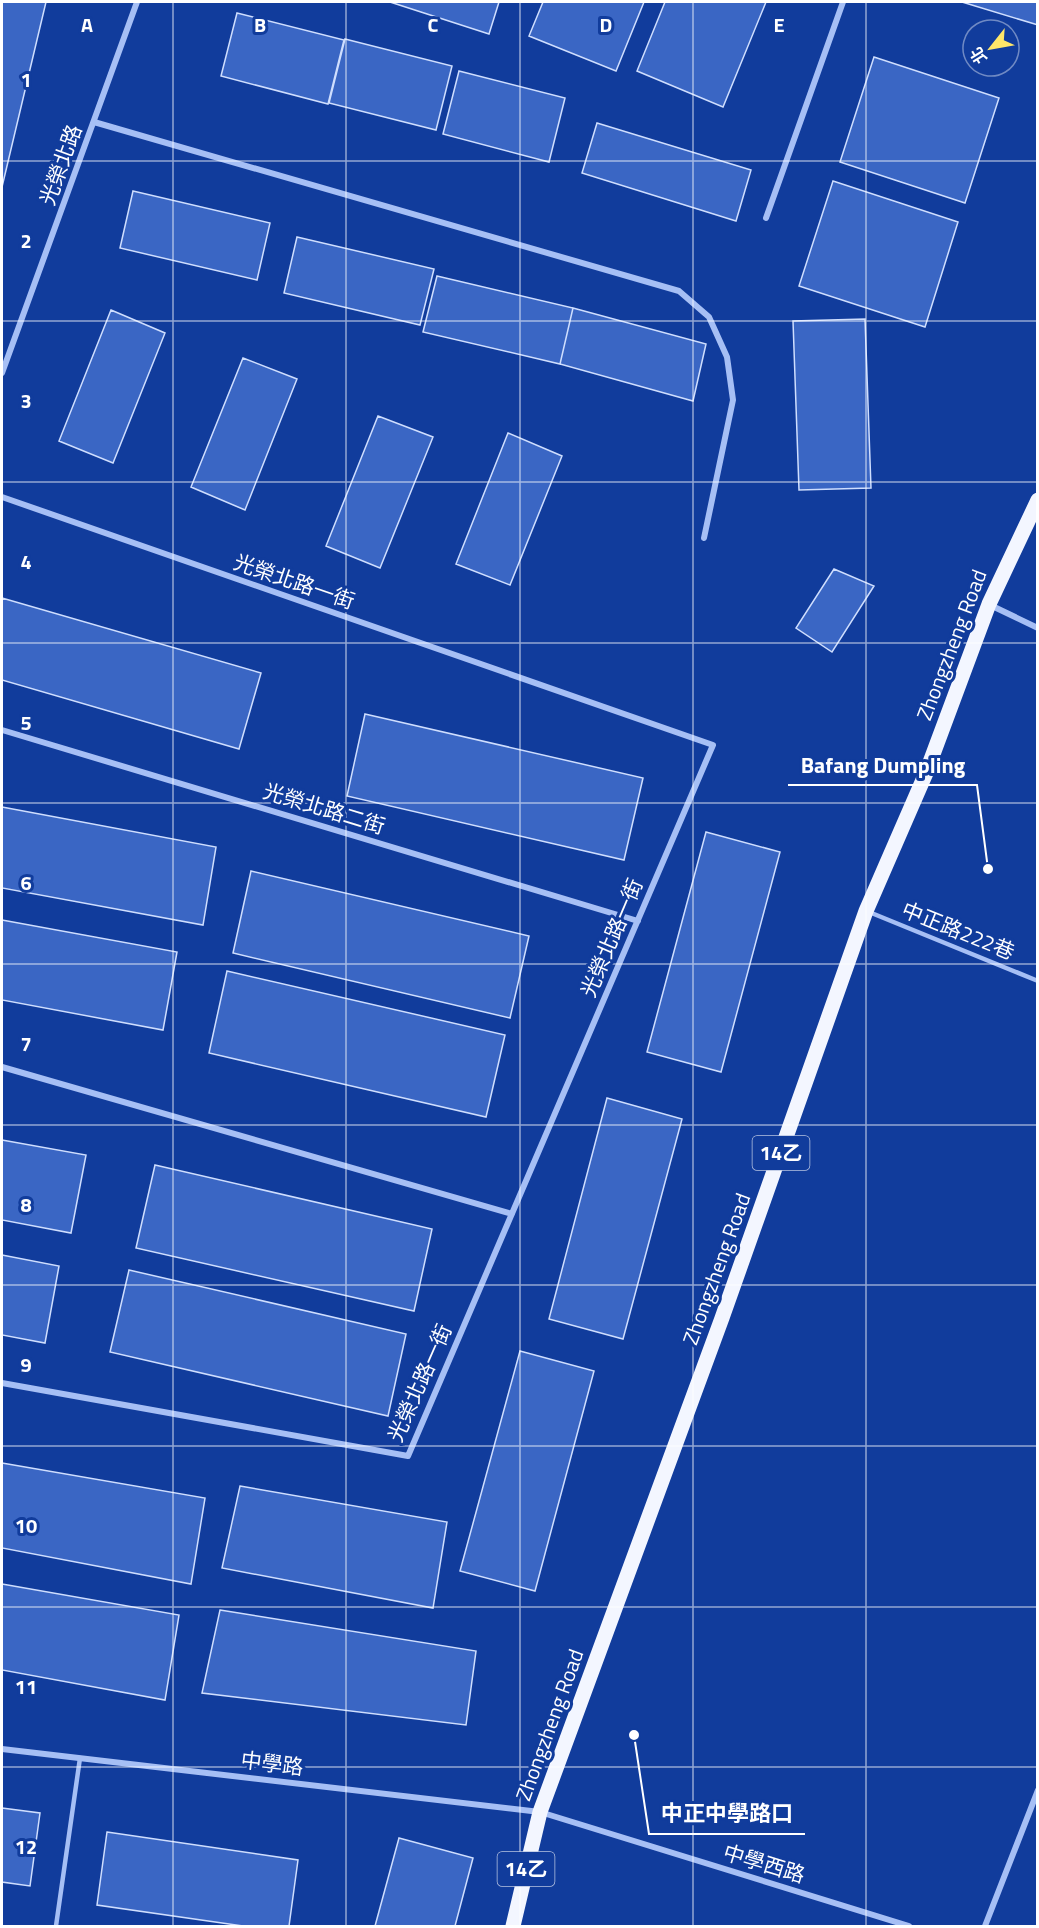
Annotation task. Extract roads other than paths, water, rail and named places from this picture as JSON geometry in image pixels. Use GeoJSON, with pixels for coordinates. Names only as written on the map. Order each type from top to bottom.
{"type":"FeatureCollection","features":[{"type":"Feature","properties":{"kind":"main road","name":"Zhongzheng Road"},"geometry":{"type":"LineString","coordinates":[[513,1926],[540,1812],[722,1318],[867,911],[926,773],[988,604],[1038,500]]}},
{"type":"Feature","properties":{"kind":"street","name":"光榮北路"},"geometry":{"type":"LineString","coordinates":[[2,373],[4,355],[94,122],[137,2]]}},
{"type":"Feature","properties":{"kind":"street"},"geometry":{"type":"LineString","coordinates":[[766,218],[843,2]]}},
{"type":"Feature","properties":{"kind":"street"},"geometry":{"type":"LineString","coordinates":[[94,122],[679,291],[709,316],[727,357],[733,399],[704,538]]}},
{"type":"Feature","properties":{"kind":"street","name":"光榮北路一街"},"geometry":{"type":"LineString","coordinates":[[2,497],[713,745],[408,1456],[2,1383]]}},
{"type":"Feature","properties":{"kind":"street"},"geometry":{"type":"LineString","coordinates":[[988,604],[1038,628]]}},
{"type":"Feature","properties":{"kind":"street","name":"光榮北路二街"},"geometry":{"type":"LineString","coordinates":[[2,730],[638,921]]}},
{"type":"Feature","properties":{"kind":"street"},"geometry":{"type":"LineString","coordinates":[[2,1067],[512,1214]]}},
{"type":"Feature","properties":{"kind":"street","name":"中學路"},"geometry":{"type":"LineString","coordinates":[[2,1749],[540,1812]]}},
{"type":"Feature","properties":{"kind":"street"},"geometry":{"type":"LineString","coordinates":[[985,1926],[1038,1790]]}},
{"type":"Feature","properties":{"kind":"street","name":"中學西路"},"geometry":{"type":"LineString","coordinates":[[540,1812],[909,1926]]}},
{"type":"Feature","properties":{"kind":"lane","name":"中正路222巷"},"geometry":{"type":"LineString","coordinates":[[867,911],[1038,981]]}},
{"type":"Feature","properties":{"kind":"lane"},"geometry":{"type":"LineString","coordinates":[[56,1926],[80,1758]]}},
{"type":"Feature","properties":{"kind":"place","name":"Bafang Dumpling"},"geometry":{"type":"Point","coordinates":[988,869]}},
{"type":"Feature","properties":{"kind":"place","name":"中正中學路口"},"geometry":{"type":"Point","coordinates":[634,1735]}}]}
